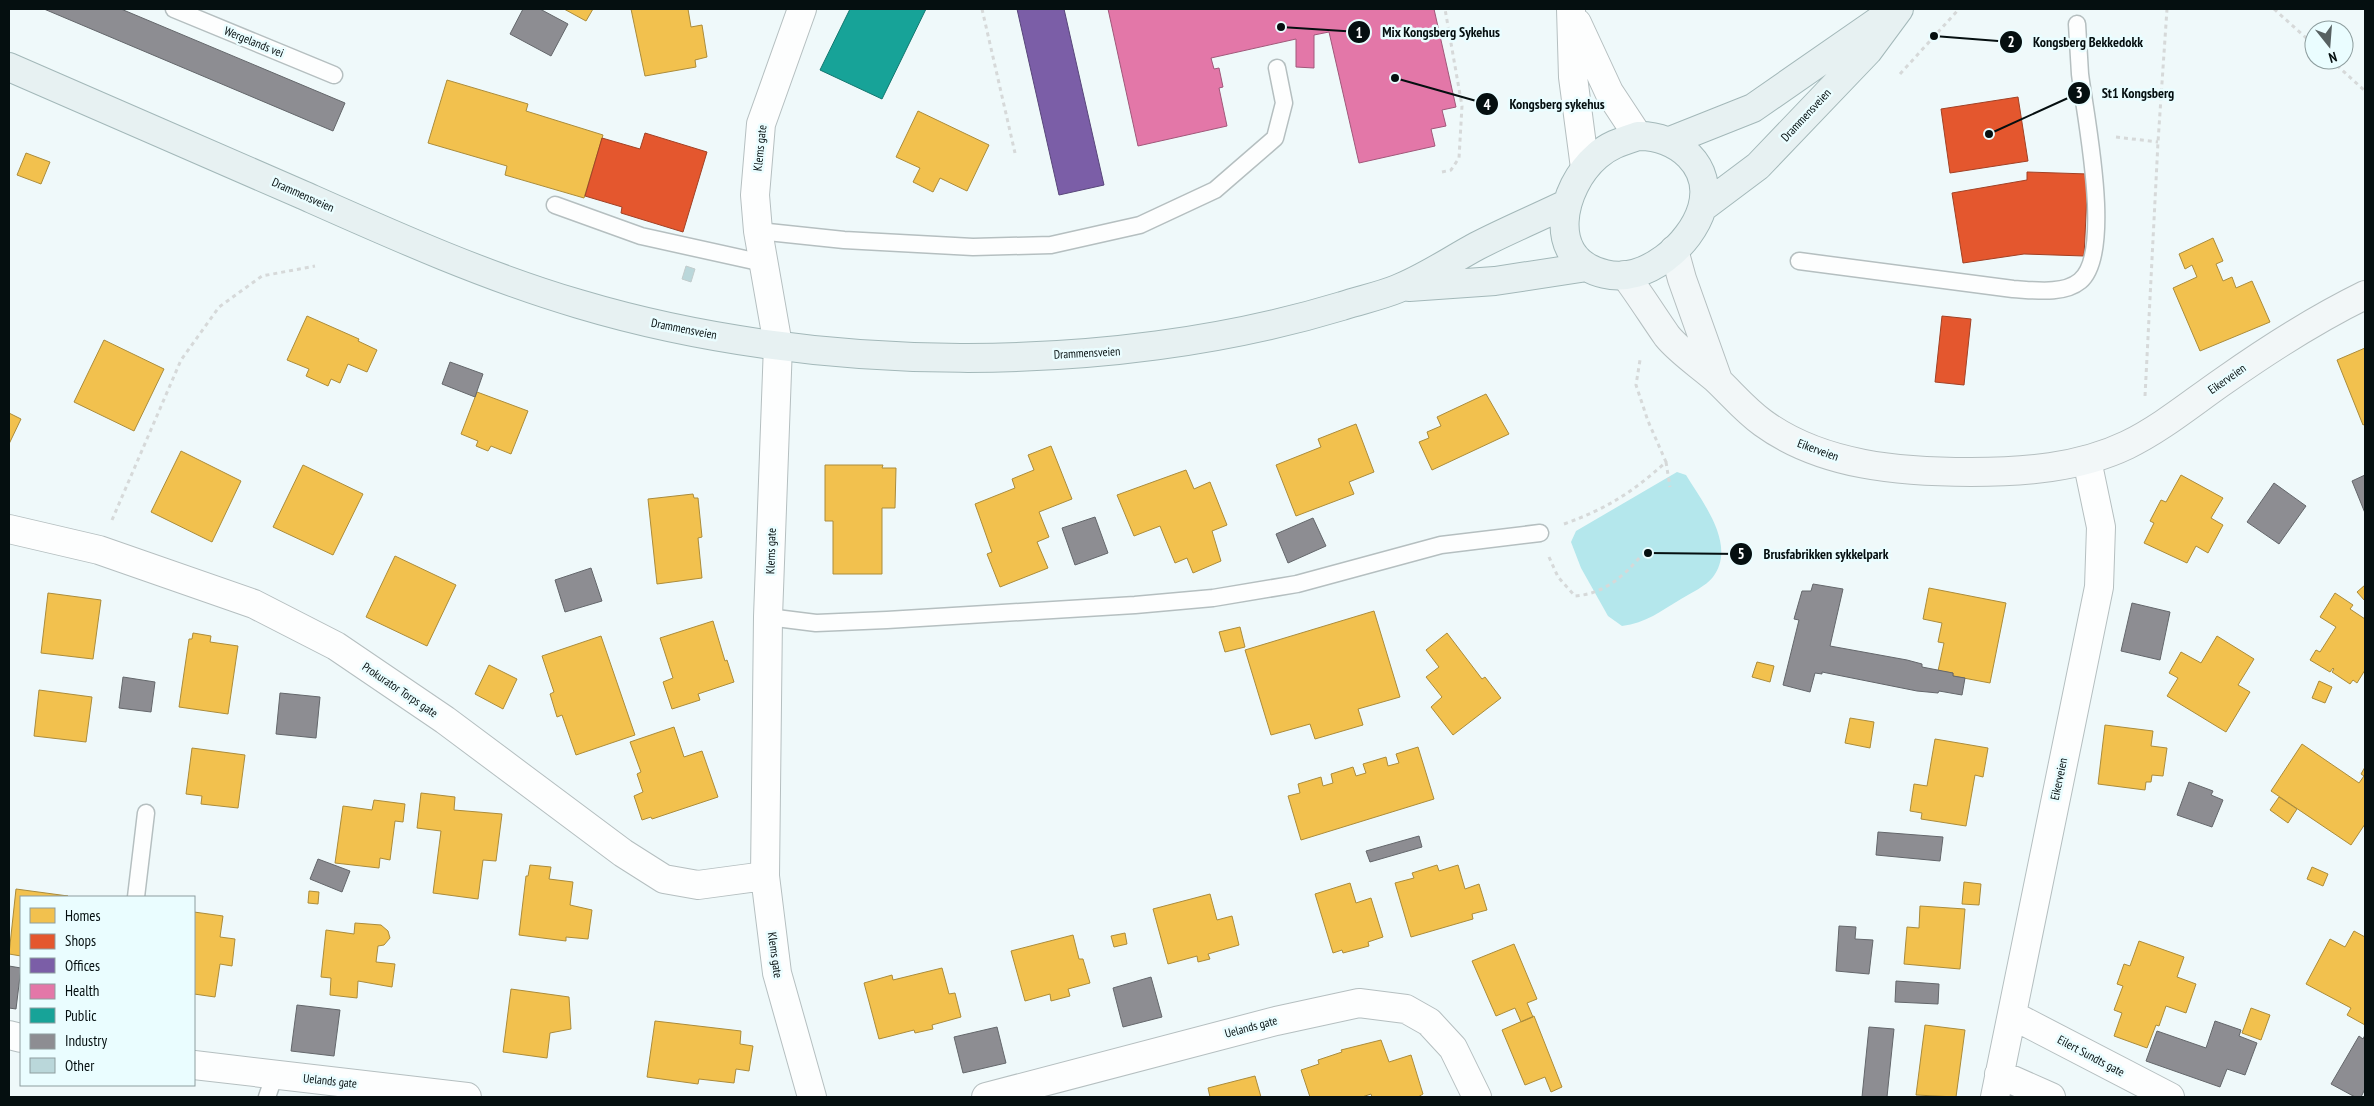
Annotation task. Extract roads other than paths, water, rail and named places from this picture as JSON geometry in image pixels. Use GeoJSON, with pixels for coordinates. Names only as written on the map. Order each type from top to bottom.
{"type":"FeatureCollection","features":[{"type":"Feature","properties":{"kind":"main road","name":"Drammensveien"},"geometry":{"type":"LineString","coordinates":[[1670,141],[1753,108],[1897,9]]}},
{"type":"Feature","properties":{"kind":"main road","name":"Drammensveien"},"geometry":{"type":"LineString","coordinates":[[1702,208],[1758,166],[1868,51],[1897,9]]}},
{"type":"Feature","properties":{"kind":"main road","name":"Drammensveien"},"geometry":{"type":"LineString","coordinates":[[9,67],[393,234],[526,287],[638,321],[778,345],[877,354],[950,356],[1032,356],[1125,350],[1168,345],[1259,329],[1400,288],[1495,281],[1588,267]]}},
{"type":"Feature","properties":{"kind":"main road"},"geometry":{"type":"LineString","coordinates":[[1638,136],[1649,136],[1670,141],[1683,148],[1699,169],[1703,181],[1702,208],[1690,231],[1674,250],[1646,269],[1625,275],[1605,274],[1588,267],[1578,260],[1566,239],[1564,228],[1566,204],[1576,180],[1585,168],[1610,146],[1638,136]]}},
{"type":"Feature","properties":{"kind":"main road","name":"Drammensveien"},"geometry":{"type":"LineString","coordinates":[[1400,288],[1481,244],[1566,204]]}},
{"type":"Feature","properties":{"kind":"main road","name":"Eikerveien"},"geometry":{"type":"LineString","coordinates":[[1674,250],[1718,381]]}},
{"type":"Feature","properties":{"kind":"main road","name":"Eikerveien"},"geometry":{"type":"LineString","coordinates":[[1625,275],[1669,337],[1718,381],[1748,412],[1786,438],[1836,457],[1870,465],[1940,472],[2022,470],[2088,460],[2109,453],[2150,432],[2250,362],[2315,322],[2365,295]]}},
{"type":"Feature","properties":{"kind":"street","name":"Klems gate"},"geometry":{"type":"LineString","coordinates":[[802,9],[761,124],[755,195],[758,231],[778,345],[768,617],[765,876],[776,973],[812,1097]]}},
{"type":"Feature","properties":{"kind":"street"},"geometry":{"type":"LineString","coordinates":[[1572,12],[1609,92],[1638,136]]}},
{"type":"Feature","properties":{"kind":"street"},"geometry":{"type":"LineString","coordinates":[[1572,12],[1573,77],[1585,168]]}},
{"type":"Feature","properties":{"kind":"street","name":"Eikerveien"},"geometry":{"type":"LineString","coordinates":[[1997,1086],[2099,586],[2101,527],[2088,460]]}},
{"type":"Feature","properties":{"kind":"street","name":"Prokurator Torps gate"},"geometry":{"type":"LineString","coordinates":[[9,529],[99,550],[254,604],[336,646],[445,720],[624,853],[664,879],[698,885],[765,876]]}},
{"type":"Feature","properties":{"kind":"street","name":"Uelands gate"},"geometry":{"type":"LineString","coordinates":[[986,1097],[1276,1021],[1359,1003],[1406,1009],[1429,1022],[1454,1048],[1477,1097]]}},
{"type":"Feature","properties":{"kind":"street","name":"Eilert Sundts gate"},"geometry":{"type":"LineString","coordinates":[[2012,1016],[2170,1097]]}},
{"type":"Feature","properties":{"kind":"street","name":"Uelands gate"},"geometry":{"type":"LineString","coordinates":[[195,1066],[271,1086],[467,1097]]}},
{"type":"Feature","properties":{"kind":"street"},"geometry":{"type":"LineString","coordinates":[[1997,1086],[2051,1097]]}},
{"type":"Feature","properties":{"kind":"lane","name":"Wergelands vei"},"geometry":{"type":"LineString","coordinates":[[174,9],[334,75]]}},
{"type":"Feature","properties":{"kind":"lane"},"geometry":{"type":"LineString","coordinates":[[1799,261],[2013,289],[2045,291],[2070,287],[2080,282],[2087,273],[2092,260],[2096,226],[2095,186],[2080,74],[2077,24]]}},
{"type":"Feature","properties":{"kind":"lane"},"geometry":{"type":"LineString","coordinates":[[758,231],[844,240],[973,247],[1051,244],[1140,225],[1215,190],[1275,138],[1284,103],[1277,68]]}},
{"type":"Feature","properties":{"kind":"lane"},"geometry":{"type":"LineString","coordinates":[[554,205],[642,236],[763,263]]}},
{"type":"Feature","properties":{"kind":"lane"},"geometry":{"type":"LineString","coordinates":[[768,617],[816,623],[887,620],[1135,605],[1213,598],[1297,584],[1441,545],[1540,533]]}},
{"type":"Feature","properties":{"kind":"lane"},"geometry":{"type":"LineString","coordinates":[[136,896],[146,813]]}},
{"type":"Feature","properties":{"kind":"place","name":"Mix Kongsberg Sykehus"},"geometry":{"type":"Point","coordinates":[1281,27]}},
{"type":"Feature","properties":{"kind":"place","name":"Kongsberg Bekkedokk"},"geometry":{"type":"Point","coordinates":[1934,36]}},
{"type":"Feature","properties":{"kind":"place","name":"Kongsberg sykehus"},"geometry":{"type":"Point","coordinates":[1395,78]}},
{"type":"Feature","properties":{"kind":"place","name":"St1 Kongsberg"},"geometry":{"type":"Point","coordinates":[1989,134]}},
{"type":"Feature","properties":{"kind":"place","name":"Brusfabrikken sykkelpark"},"geometry":{"type":"Point","coordinates":[1648,553]}}]}
